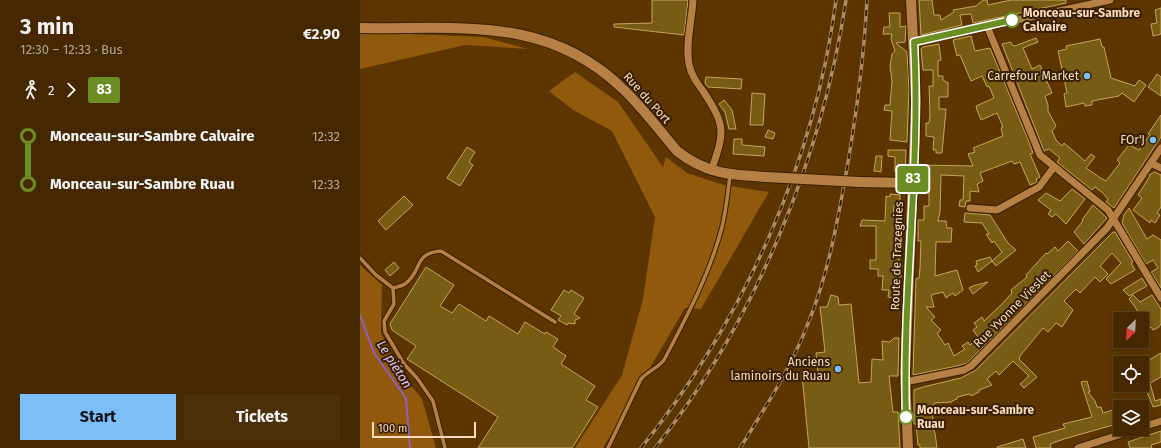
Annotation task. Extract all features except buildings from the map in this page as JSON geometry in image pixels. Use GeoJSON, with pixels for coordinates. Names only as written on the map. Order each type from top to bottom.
{"type":"FeatureCollection","features":[{"type":"Feature","properties":{"kind":"main road","name":"Route de Trazegnies"},"geometry":{"type":"LineString","coordinates":[[908,448],[905,382],[916,101],[911,0]]}},
{"type":"Feature","properties":{"kind":"main road","name":"Rue du Port"},"geometry":{"type":"LineString","coordinates":[[360,28],[484,28],[526,35],[565,48],[588,61],[617,83],[636,102],[677,150],[695,163],[711,171],[730,175],[766,178],[912,184]]}},
{"type":"Feature","properties":{"kind":"street"},"geometry":{"type":"LineString","coordinates":[[693,0],[689,63],[693,76],[716,111],[721,122],[722,134],[711,171]]}},
{"type":"Feature","properties":{"kind":"street"},"geometry":{"type":"LineString","coordinates":[[914,42],[1110,0]]}},
{"type":"Feature","properties":{"kind":"street"},"geometry":{"type":"LineString","coordinates":[[987,26],[1040,155],[1108,210],[1115,219],[1161,298]]}},
{"type":"Feature","properties":{"kind":"street","name":"Rue Yvonne Vieslet"},"geometry":{"type":"LineString","coordinates":[[905,382],[956,372],[971,366],[1115,219],[1161,148]]}},
{"type":"Feature","properties":{"kind":"street"},"geometry":{"type":"LineString","coordinates":[[1151,163],[1161,168]]}},
{"type":"Feature","properties":{"kind":"street"},"geometry":{"type":"LineString","coordinates":[[970,208],[997,210],[1038,187],[1054,167]]}},
{"type":"Feature","properties":{"kind":"street"},"geometry":{"type":"LineString","coordinates":[[1149,425],[1161,421]]}},
{"type":"Feature","properties":{"kind":"street"},"geometry":{"type":"LineString","coordinates":[[1078,448],[1115,436]]}},
{"type":"Feature","properties":{"kind":"lane"},"geometry":{"type":"LineString","coordinates":[[608,448],[641,379],[648,372],[660,365],[664,360],[693,304],[715,250],[722,227],[730,175]]}},
{"type":"Feature","properties":{"kind":"lane"},"geometry":{"type":"LineString","coordinates":[[393,288],[405,285],[413,275],[423,257],[430,252],[442,252],[555,322]]}},
{"type":"Feature","properties":{"kind":"lane"},"geometry":{"type":"LineString","coordinates":[[360,258],[376,275],[393,288],[394,304],[384,321],[385,332],[404,364],[417,378],[433,401],[445,448]]}},
{"type":"Feature","properties":{"kind":"shaded area"},"geometry":{"type":"Polygon","coordinates":[[[360,32],[483,37],[528,49],[465,45],[360,69],[360,32]]]}},
{"type":"Feature","properties":{"kind":"shaded area"},"geometry":{"type":"Polygon","coordinates":[[[575,72],[618,102],[663,167],[666,157],[687,173],[724,185],[769,192],[701,309],[685,308],[603,448],[575,448],[622,375],[643,299],[655,217],[612,131],[573,110],[549,91],[575,72]]]}},
{"type":"Feature","properties":{"kind":"shaded area"},"geometry":{"type":"Polygon","coordinates":[[[360,265],[382,285],[381,333],[397,368],[422,399],[436,448],[360,448],[360,265]]]}},
{"type":"Feature","properties":{"kind":"waterway","name":"Le piéton"},"geometry":{"type":"LineString","coordinates":[[360,315],[374,353],[406,398],[410,448]]}},
{"type":"Feature","properties":{"kind":"railway"},"geometry":{"type":"LineString","coordinates":[[641,448],[678,399],[712,347],[742,293],[769,237],[792,179],[811,120],[826,61],[836,0]]}},
{"type":"Feature","properties":{"kind":"railway"},"geometry":{"type":"LineString","coordinates":[[655,448],[691,399],[724,347],[753,293],[779,236],[801,178],[820,119],[835,59],[846,0]]}},
{"type":"Feature","properties":{"kind":"railway"},"geometry":{"type":"LineString","coordinates":[[740,448],[787,370],[802,338],[822,285],[843,193],[850,153],[862,66],[867,0]]}},
{"type":"Feature","properties":{"kind":"bus line","name":"83"},"geometry":{"type":"LineString","coordinates":[[906,417],[906,360],[916,101],[914,42],[1012,20]]}},
{"type":"Feature","properties":{"kind":"place","name":"Monceau-sur-Sambre Calvaire"},"geometry":{"type":"Point","coordinates":[1012,20]}},
{"type":"Feature","properties":{"kind":"place","name":"Carrefour Market"},"geometry":{"type":"Point","coordinates":[1087,76]}},
{"type":"Feature","properties":{"kind":"place","name":"FOr'J"},"geometry":{"type":"Point","coordinates":[1153,140]}},
{"type":"Feature","properties":{"kind":"place","name":"Anciens laminoirs du Ruau"},"geometry":{"type":"Point","coordinates":[838,369]}},
{"type":"Feature","properties":{"kind":"place","name":"Monceau-sur-Sambre Ruau"},"geometry":{"type":"Point","coordinates":[906,417]}}]}
